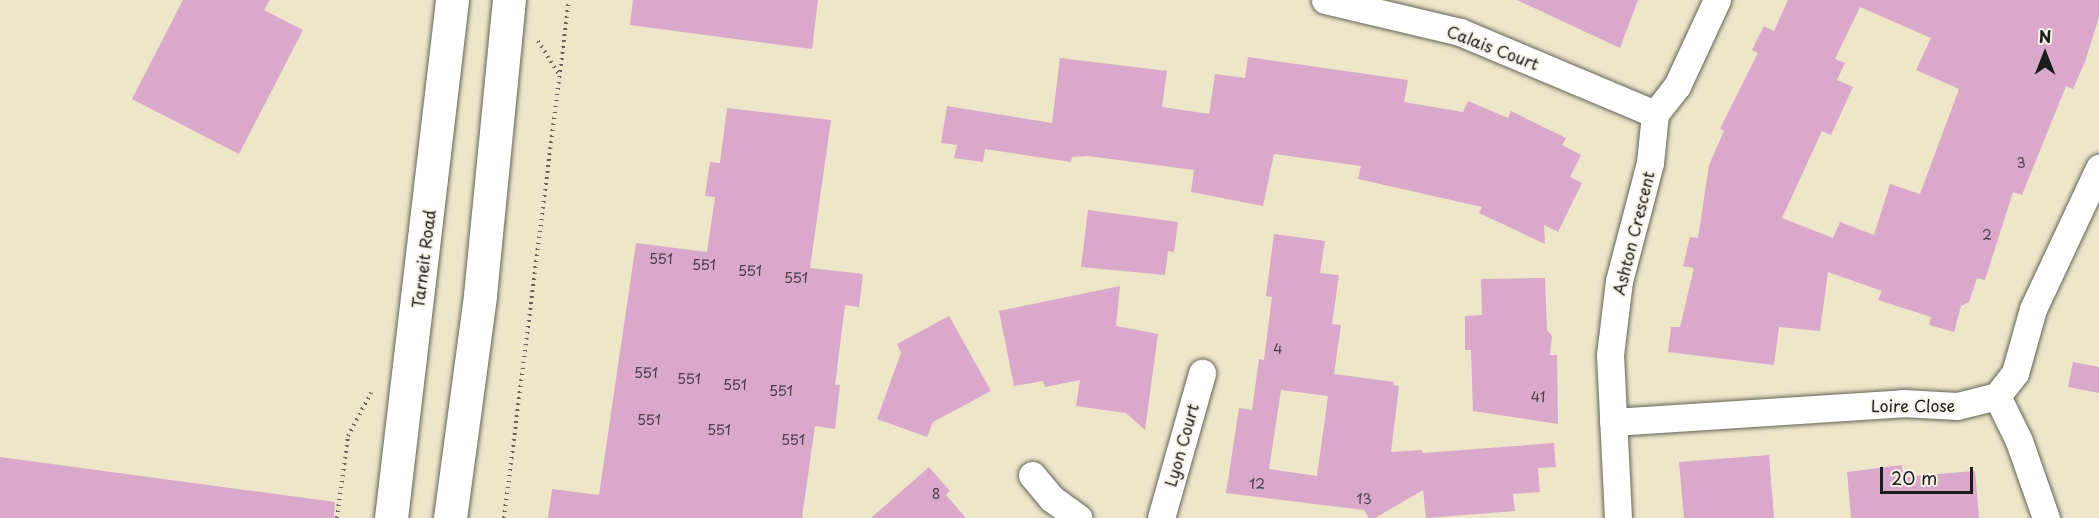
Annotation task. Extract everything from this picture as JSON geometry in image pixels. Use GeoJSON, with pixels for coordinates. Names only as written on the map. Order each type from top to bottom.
{"type":"FeatureCollection","features":[{"type":"Feature","properties":{"kind":"main road","name":"Tarneit Road"},"geometry":{"type":"LineString","coordinates":[[391,518],[452,0]]}},
{"type":"Feature","properties":{"kind":"main road"},"geometry":{"type":"LineString","coordinates":[[450,518],[480,295],[509,0]]}},
{"type":"Feature","properties":{"kind":"street","name":"Calais Court"},"geometry":{"type":"LineString","coordinates":[[1325,0],[1460,32],[1655,114]]}},
{"type":"Feature","properties":{"kind":"street"},"geometry":{"type":"LineString","coordinates":[[1655,114],[1677,86],[1717,0]]}},
{"type":"Feature","properties":{"kind":"street","name":"Ashton Crescent"},"geometry":{"type":"LineString","coordinates":[[1618,518],[1610,355],[1619,281],[1650,163],[1655,114]]}},
{"type":"Feature","properties":{"kind":"street"},"geometry":{"type":"LineString","coordinates":[[2046,518],[2019,441],[1997,396],[2015,374],[2033,309],[2099,168]]}},
{"type":"Feature","properties":{"kind":"street","name":"Lyon Court"},"geometry":{"type":"LineString","coordinates":[[1161,518],[1202,373]]}},
{"type":"Feature","properties":{"kind":"street","name":"Loire Close"},"geometry":{"type":"LineString","coordinates":[[1613,422],[1903,402],[1958,406],[1997,396]]}},
{"type":"Feature","properties":{"kind":"street"},"geometry":{"type":"LineString","coordinates":[[1032,475],[1051,498],[1079,518]]}},
{"type":"Feature","properties":{"kind":"path"},"geometry":{"type":"LineString","coordinates":[[504,518],[568,0]]}},
{"type":"Feature","properties":{"kind":"path"},"geometry":{"type":"LineString","coordinates":[[337,518],[348,436]]}},
{"type":"Feature","properties":{"kind":"building"},"geometry":{"type":"Polygon","coordinates":[[[183,0],[270,0],[264,10],[303,30],[239,154],[132,99],[183,0]]]}},
{"type":"Feature","properties":{"kind":"building"},"geometry":{"type":"Polygon","coordinates":[[[633,0],[818,0],[812,49],[630,25],[633,0]]]}},
{"type":"Feature","properties":{"kind":"building"},"geometry":{"type":"Polygon","coordinates":[[[1517,0],[1638,0],[1620,48],[1517,0]]]}},
{"type":"Feature","properties":{"kind":"building"},"geometry":{"type":"Polygon","coordinates":[[[1788,0],[2099,0],[2099,17],[2085,62],[2073,89],[2066,86],[2022,195],[2013,192],[1985,280],[1977,278],[1969,302],[1961,306],[1954,332],[1929,325],[1931,317],[1878,300],[1882,291],[1828,272],[1820,331],[1779,327],[1774,365],[1668,352],[1671,327],[1680,327],[1694,268],[1683,266],[1690,237],[1698,238],[1709,165],[1724,131],[1720,129],[1758,53],[1752,50],[1764,26],[1774,31],[1788,0]],[[1860,7],[1835,59],[1845,63],[1837,80],[1853,87],[1831,135],[1822,131],[1782,218],[1833,238],[1840,222],[1874,235],[1890,184],[1920,194],[1959,89],[1916,70],[1931,38],[1860,7]]]}},
{"type":"Feature","properties":{"kind":"building"},"geometry":{"type":"Polygon","coordinates":[[[1248,57],[1408,80],[1404,102],[1463,112],[1468,101],[1508,118],[1511,111],[1566,138],[1562,145],[1581,155],[1570,177],[1582,183],[1558,232],[1544,225],[1545,244],[1479,213],[1482,207],[1358,179],[1361,166],[1274,154],[1263,206],[1191,192],[1194,170],[1088,156],[1072,157],[1071,162],[985,149],[983,162],[954,158],[957,145],[941,143],[947,106],[1052,123],[1060,58],[1167,71],[1162,107],[1209,114],[1215,74],[1245,78],[1248,57]]]}},
{"type":"Feature","properties":{"kind":"building"},"geometry":{"type":"Polygon","coordinates":[[[727,108],[831,120],[810,268],[863,274],[859,307],[845,305],[835,385],[840,385],[835,429],[815,426],[802,518],[548,518],[552,489],[599,495],[636,243],[707,252],[715,197],[705,196],[710,162],[720,163],[727,108]]]}},
{"type":"Feature","properties":{"kind":"building"},"geometry":{"type":"Polygon","coordinates":[[[1088,210],[1178,222],[1174,252],[1168,251],[1165,275],[1081,267],[1088,210]]]}},
{"type":"Feature","properties":{"kind":"building"},"geometry":{"type":"Polygon","coordinates":[[[1274,234],[1325,241],[1320,273],[1339,275],[1332,324],[1341,325],[1334,374],[1394,382],[1393,385],[1399,386],[1391,452],[1422,450],[1423,453],[1554,443],[1556,467],[1538,468],[1540,492],[1513,494],[1515,511],[1426,518],[1423,490],[1375,518],[1369,518],[1364,510],[1226,493],[1239,408],[1252,410],[1259,359],[1264,360],[1272,297],[1266,296],[1274,234]],[[1281,390],[1269,469],[1317,476],[1328,396],[1281,390]]]}},
{"type":"Feature","properties":{"kind":"building"},"geometry":{"type":"Polygon","coordinates":[[[1545,278],[1547,330],[1552,336],[1550,355],[1557,355],[1558,424],[1473,411],[1471,350],[1465,350],[1465,316],[1482,315],[1481,279],[1545,278]]]}},
{"type":"Feature","properties":{"kind":"building"},"geometry":{"type":"Polygon","coordinates":[[[1120,286],[1116,326],[1158,334],[1145,430],[1126,413],[1076,406],[1080,380],[1045,387],[1043,381],[1014,386],[999,311],[1120,286]]]}},
{"type":"Feature","properties":{"kind":"building"},"geometry":{"type":"Polygon","coordinates":[[[949,316],[991,391],[933,422],[927,437],[877,419],[901,353],[897,344],[949,316]]]}},
{"type":"Feature","properties":{"kind":"building"},"geometry":{"type":"Polygon","coordinates":[[[2073,362],[2099,367],[2099,393],[2068,387],[2073,362]]]}},
{"type":"Feature","properties":{"kind":"building"},"geometry":{"type":"Polygon","coordinates":[[[1769,455],[1774,518],[1684,518],[1679,462],[1769,455]]]}},
{"type":"Feature","properties":{"kind":"building"},"geometry":{"type":"Polygon","coordinates":[[[0,457],[335,502],[334,518],[0,518],[0,457]]]}},
{"type":"Feature","properties":{"kind":"building"},"geometry":{"type":"Polygon","coordinates":[[[1902,465],[1903,477],[1975,471],[1979,518],[1851,518],[1847,472],[1902,465]]]}},
{"type":"Feature","properties":{"kind":"building"},"geometry":{"type":"Polygon","coordinates":[[[929,467],[950,491],[946,495],[966,518],[871,518],[929,467]]]}}]}
